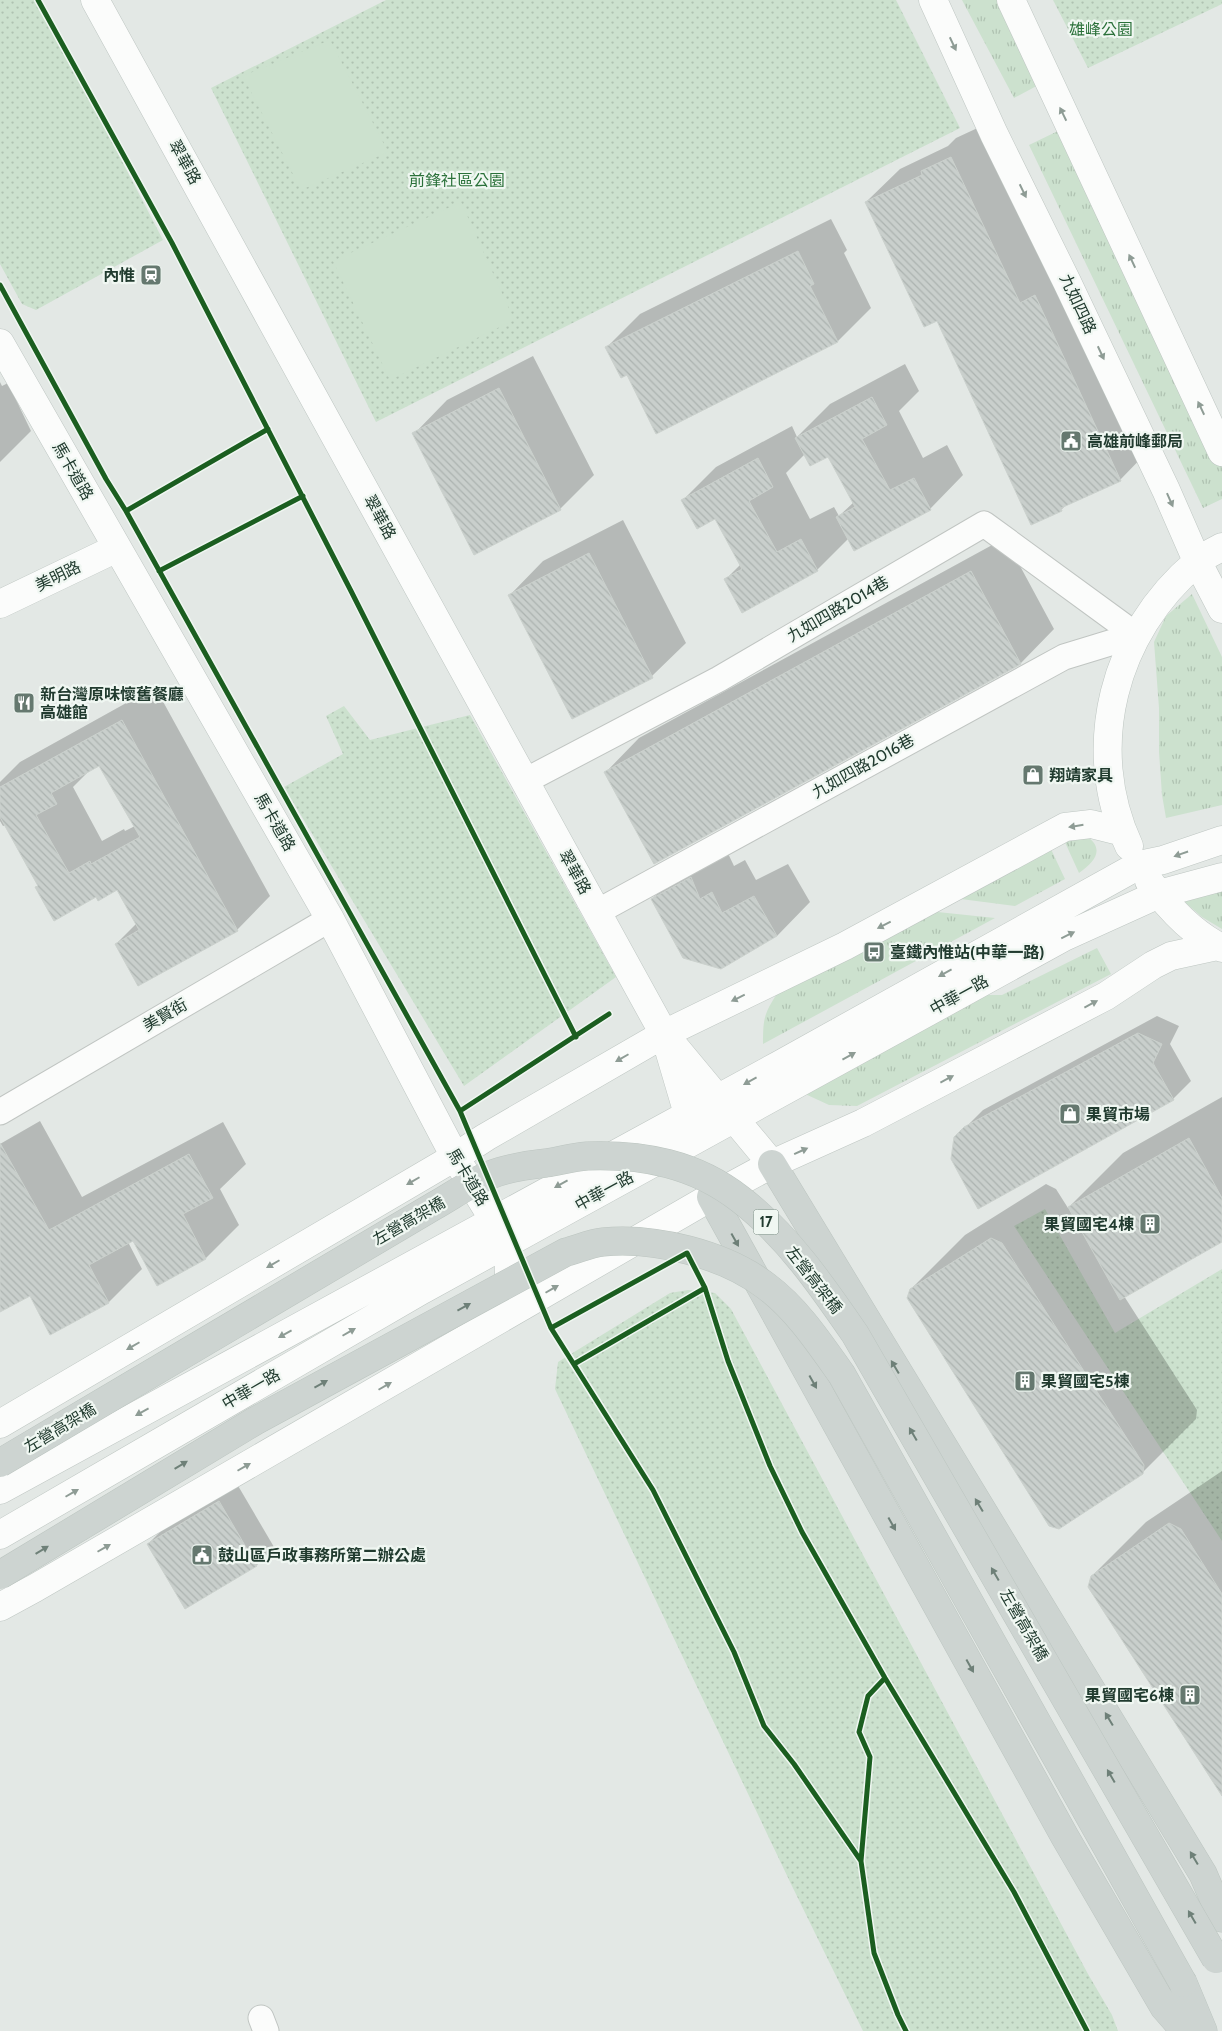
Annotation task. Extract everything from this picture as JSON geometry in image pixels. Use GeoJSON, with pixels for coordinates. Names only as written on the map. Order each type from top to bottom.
{"type":"FeatureCollection","features":[{"type":"Feature","properties":{"kind":"main road","name":"左營高架橋"},"geometry":{"type":"LineString","coordinates":[[0,1463],[434,1206],[490,1175],[586,1156],[643,1159],[676,1164],[707,1177],[740,1199],[770,1226],[815,1276],[855,1334],[1219,1962]]}},
{"type":"Feature","properties":{"kind":"main road"},"geometry":{"type":"LineString","coordinates":[[772,1164],[1203,1874],[1222,1918]]}},
{"type":"Feature","properties":{"kind":"main road"},"geometry":{"type":"LineString","coordinates":[[711,1197],[1065,1837],[1164,2008],[1184,2031]]}},
{"type":"Feature","properties":{"kind":"main road"},"geometry":{"type":"LineString","coordinates":[[0,1575],[255,1421],[566,1252],[602,1242],[642,1241],[681,1248],[720,1261],[741,1270],[766,1286],[792,1310],[818,1340],[842,1375],[1183,1983],[1203,2031]]}},
{"type":"Feature","properties":{"kind":"street","name":"翠華路"},"geometry":{"type":"LineString","coordinates":[[95,0],[664,1034],[772,1164]]}},
{"type":"Feature","properties":{"kind":"street","name":"九如四路"},"geometry":{"type":"LineString","coordinates":[[933,0],[994,134],[1067,282],[1153,464],[1197,562],[1222,609]]}},
{"type":"Feature","properties":{"kind":"street"},"geometry":{"type":"LineString","coordinates":[[1011,0],[1076,143],[1222,452]]}},
{"type":"Feature","properties":{"kind":"street","name":"馬卡道路"},"geometry":{"type":"LineString","coordinates":[[0,343],[330,918],[455,1157],[501,1232]]}},
{"type":"Feature","properties":{"kind":"street","name":"九如四路2014巷"},"geometry":{"type":"LineString","coordinates":[[525,781],[719,679],[984,524],[1136,635]]}},
{"type":"Feature","properties":{"kind":"street"},"geometry":{"type":"LineString","coordinates":[[1219,947],[1195,931],[1176,913],[1158,894],[1139,866],[1123,832],[1112,793],[1107,753],[1110,712],[1119,673],[1136,635],[1162,595],[1197,562],[1222,547]]}},
{"type":"Feature","properties":{"kind":"street","name":"美明路"},"geometry":{"type":"LineString","coordinates":[[0,604],[117,548]]}},
{"type":"Feature","properties":{"kind":"street","name":"九如四路2016巷"},"geometry":{"type":"LineString","coordinates":[[597,912],[1064,657],[1136,635]]}},
{"type":"Feature","properties":{"kind":"street"},"geometry":{"type":"LineString","coordinates":[[0,1424],[455,1157],[486,1136],[664,1034],[844,946],[1066,828],[1091,824],[1123,832]]}},
{"type":"Feature","properties":{"kind":"street","name":"中華一路"},"geometry":{"type":"LineString","coordinates":[[0,1490],[501,1232],[696,1140],[727,1108],[1139,866],[1222,840]]}},
{"type":"Feature","properties":{"kind":"street","name":"中華一路"},"geometry":{"type":"LineString","coordinates":[[0,1535],[422,1290],[501,1232],[687,1115],[727,1108],[1064,937],[1158,894],[1222,877]]}},
{"type":"Feature","properties":{"kind":"street","name":"美賢街"},"geometry":{"type":"LineString","coordinates":[[0,1112],[330,918]]}},
{"type":"Feature","properties":{"kind":"street"},"geometry":{"type":"LineString","coordinates":[[0,1606],[35,1588],[711,1197],[772,1164],[872,1119],[1106,996],[1170,956],[1219,947]]}},
{"type":"Feature","properties":{"kind":"street","name":"翠華路"},"geometry":{"type":"LineString","coordinates":[[664,1034],[711,1197]]}},
{"type":"Feature","properties":{"kind":"street"},"geometry":{"type":"LineString","coordinates":[[501,1232],[510,1313]]}},
{"type":"Feature","properties":{"kind":"green space"},"geometry":{"type":"Polygon","coordinates":[[[0,0],[38,0],[163,240],[36,310],[22,304],[0,264],[0,0]]]}},
{"type":"Feature","properties":{"kind":"green space","name":"前鋒社區公園"},"geometry":{"type":"Polygon","coordinates":[[[386,0],[896,0],[960,128],[376,422],[211,88],[386,0]]]}},
{"type":"Feature","properties":{"kind":"green space"},"geometry":{"type":"Polygon","coordinates":[[[962,0],[1000,0],[1044,82],[1014,98],[962,0]]]}},
{"type":"Feature","properties":{"kind":"green space","name":"雄峰公園"},"geometry":{"type":"Polygon","coordinates":[[[1053,0],[1222,0],[1222,4],[1088,68],[1053,0]]]}},
{"type":"Feature","properties":{"kind":"green space"},"geometry":{"type":"Polygon","coordinates":[[[330,40],[388,152],[301,190],[243,76],[330,40]]]}},
{"type":"Feature","properties":{"kind":"green space"},"geometry":{"type":"Polygon","coordinates":[[[1060,130],[1222,468],[1222,499],[1203,508],[1029,145],[1060,130]]]}},
{"type":"Feature","properties":{"kind":"green space"},"geometry":{"type":"Polygon","coordinates":[[[461,202],[514,320],[390,380],[333,261],[461,202]]]}},
{"type":"Feature","properties":{"kind":"green space"},"geometry":{"type":"Polygon","coordinates":[[[1192,594],[1222,657],[1222,805],[1166,818],[1162,795],[1159,752],[1159,708],[1154,642],[1166,616],[1192,594]]]}},
{"type":"Feature","properties":{"kind":"green space"},"geometry":{"type":"Polygon","coordinates":[[[344,706],[370,740],[470,715],[616,977],[464,1086],[284,787],[343,754],[326,716],[344,706]]]}},
{"type":"Feature","properties":{"kind":"green space"},"geometry":{"type":"Polygon","coordinates":[[[1082,833],[1094,843],[1096,853],[1090,863],[1079,873],[1063,838],[1082,833]]]}},
{"type":"Feature","properties":{"kind":"green space"},"geometry":{"type":"Polygon","coordinates":[[[1049,845],[1065,879],[1015,906],[953,898],[1049,845]]]}},
{"type":"Feature","properties":{"kind":"green space"},"geometry":{"type":"Polygon","coordinates":[[[1222,889],[1222,929],[1202,917],[1180,898],[1222,889]]]}},
{"type":"Feature","properties":{"kind":"green space"},"geometry":{"type":"Polygon","coordinates":[[[928,911],[995,918],[763,1044],[765,1016],[778,992],[928,911]]]}},
{"type":"Feature","properties":{"kind":"green space"},"geometry":{"type":"Polygon","coordinates":[[[1097,948],[1111,974],[857,1106],[829,1105],[803,1093],[973,995],[1002,995],[1097,948]]]}},
{"type":"Feature","properties":{"kind":"green space"},"geometry":{"type":"Polygon","coordinates":[[[1045,1209],[1115,1333],[1222,1269],[1222,1541],[1014,1226],[1045,1209]]]}},
{"type":"Feature","properties":{"kind":"green space"},"geometry":{"type":"Polygon","coordinates":[[[688,1290],[715,1293],[731,1309],[1088,1974],[1112,2015],[1118,2031],[863,2031],[555,1389],[558,1362],[670,1293],[688,1290]]]}},
{"type":"Feature","properties":{"kind":"building"},"geometry":{"type":"Polygon","coordinates":[[[951,157],[1020,303],[1035,295],[1121,481],[1061,508],[1062,511],[1031,525],[937,321],[924,327],[865,202],[922,175],[921,171],[951,157]]]}},
{"type":"Feature","properties":{"kind":"building"},"geometry":{"type":"Polygon","coordinates":[[[798,251],[814,284],[810,286],[838,342],[656,434],[627,375],[621,378],[605,347],[798,251]]]}},
{"type":"Feature","properties":{"kind":"building"},"geometry":{"type":"Polygon","coordinates":[[[499,388],[561,510],[474,555],[412,433],[499,388]]]}},
{"type":"Feature","properties":{"kind":"building"},"geometry":{"type":"Polygon","coordinates":[[[872,397],[887,425],[862,439],[890,490],[914,478],[931,510],[854,551],[836,517],[855,507],[828,457],[810,466],[795,438],[872,397]]]}},
{"type":"Feature","properties":{"kind":"building"},"geometry":{"type":"Polygon","coordinates":[[[758,458],[773,487],[749,501],[777,552],[801,539],[818,571],[742,613],[724,579],[742,569],[715,519],[697,529],[681,500],[758,458]]]}},
{"type":"Feature","properties":{"kind":"building"},"geometry":{"type":"Polygon","coordinates":[[[589,553],[653,678],[572,719],[508,595],[589,553]]]}},
{"type":"Feature","properties":{"kind":"building"},"geometry":{"type":"Polygon","coordinates":[[[971,571],[1021,664],[654,864],[604,772],[971,571]]]}},
{"type":"Feature","properties":{"kind":"building"},"geometry":{"type":"Polygon","coordinates":[[[122,720],[238,931],[138,986],[115,944],[139,930],[117,890],[98,901],[96,897],[54,921],[35,887],[38,886],[0,817],[0,787],[122,720]],[[99,766],[51,793],[57,804],[36,815],[69,873],[90,861],[91,864],[140,837],[99,766]]]}},
{"type":"Feature","properties":{"kind":"building"},"geometry":{"type":"Polygon","coordinates":[[[691,877],[700,899],[712,892],[722,913],[754,896],[777,936],[721,969],[683,958],[651,899],[691,877]]]}},
{"type":"Feature","properties":{"kind":"building","name":"果貿市場"},"geometry":{"type":"Polygon","coordinates":[[[1138,1033],[1162,1044],[1153,1063],[1174,1100],[978,1209],[951,1159],[954,1137],[964,1127],[1138,1033]]]}},
{"type":"Feature","properties":{"kind":"building","name":"果貿國宅4棟"},"geometry":{"type":"Polygon","coordinates":[[[1189,1138],[1222,1198],[1222,1242],[1120,1300],[1068,1207],[1189,1138]]]}},
{"type":"Feature","properties":{"kind":"building"},"geometry":{"type":"Polygon","coordinates":[[[0,1143],[49,1230],[189,1154],[213,1198],[183,1214],[206,1259],[157,1286],[133,1241],[89,1265],[109,1303],[50,1335],[30,1296],[0,1312],[0,1143]]]}},
{"type":"Feature","properties":{"kind":"building","name":"果貿國宅5棟"},"geometry":{"type":"Polygon","coordinates":[[[991,1238],[1002,1243],[1144,1465],[1143,1474],[1059,1529],[1049,1526],[907,1298],[910,1289],[991,1238]]]}},
{"type":"Feature","properties":{"kind":"building","name":"鼓山區戶政事務所第二辦公處"},"geometry":{"type":"Polygon","coordinates":[[[219,1501],[257,1566],[185,1609],[147,1544],[219,1501]]]}},
{"type":"Feature","properties":{"kind":"building","name":"果貿國宅6棟"},"geometry":{"type":"Polygon","coordinates":[[[1169,1523],[1181,1529],[1222,1594],[1222,1796],[1088,1587],[1091,1576],[1169,1523]]]}},
{"type":"Feature","properties":{"kind":"cycle path"},"geometry":{"type":"LineString","coordinates":[[38,0],[172,243],[351,591],[576,1037]]}},
{"type":"Feature","properties":{"kind":"cycle path"},"geometry":{"type":"LineString","coordinates":[[0,285],[106,479],[126,511],[460,1111],[551,1328]]}},
{"type":"Feature","properties":{"kind":"cycle path"},"geometry":{"type":"LineString","coordinates":[[126,511],[268,429]]}},
{"type":"Feature","properties":{"kind":"cycle path"},"geometry":{"type":"LineString","coordinates":[[159,571],[303,496]]}},
{"type":"Feature","properties":{"kind":"cycle path"},"geometry":{"type":"LineString","coordinates":[[460,1111],[609,1014]]}},
{"type":"Feature","properties":{"kind":"cycle path"},"geometry":{"type":"LineString","coordinates":[[906,2031],[874,1953],[861,1861],[794,1764],[764,1726],[734,1652],[653,1490],[551,1328],[687,1253],[705,1288],[728,1361],[770,1466],[802,1532],[885,1678],[1014,1892],[1087,2031]]}},
{"type":"Feature","properties":{"kind":"cycle path"},"geometry":{"type":"LineString","coordinates":[[574,1364],[705,1288]]}},
{"type":"Feature","properties":{"kind":"cycle path"},"geometry":{"type":"LineString","coordinates":[[861,1861],[870,1757],[859,1732],[868,1696],[885,1678]]}},
{"type":"Feature","properties":{"kind":"place","name":"內惟"},"geometry":{"type":"Point","coordinates":[151,275]}},
{"type":"Feature","properties":{"kind":"place","name":"高雄前峰郵局"},"geometry":{"type":"Point","coordinates":[1071,441]}},
{"type":"Feature","properties":{"kind":"place","name":"新台灣原味懷舊餐廳 高雄館"},"geometry":{"type":"Point","coordinates":[24,703]}},
{"type":"Feature","properties":{"kind":"place","name":"翔靖家具"},"geometry":{"type":"Point","coordinates":[1033,775]}},
{"type":"Feature","properties":{"kind":"place","name":"臺鐵內惟站(中華一路)"},"geometry":{"type":"Point","coordinates":[874,952]}},
{"type":"Feature","properties":{"kind":"place","name":"果貿市場"},"geometry":{"type":"Point","coordinates":[1070,1114]}},
{"type":"Feature","properties":{"kind":"place","name":"果貿國宅4棟"},"geometry":{"type":"Point","coordinates":[1150,1224]}},
{"type":"Feature","properties":{"kind":"place","name":"果貿國宅5棟"},"geometry":{"type":"Point","coordinates":[1025,1381]}},
{"type":"Feature","properties":{"kind":"place","name":"鼓山區戶政事務所第二辦公處"},"geometry":{"type":"Point","coordinates":[202,1555]}},
{"type":"Feature","properties":{"kind":"place","name":"果貿國宅6棟"},"geometry":{"type":"Point","coordinates":[1190,1695]}}]}
